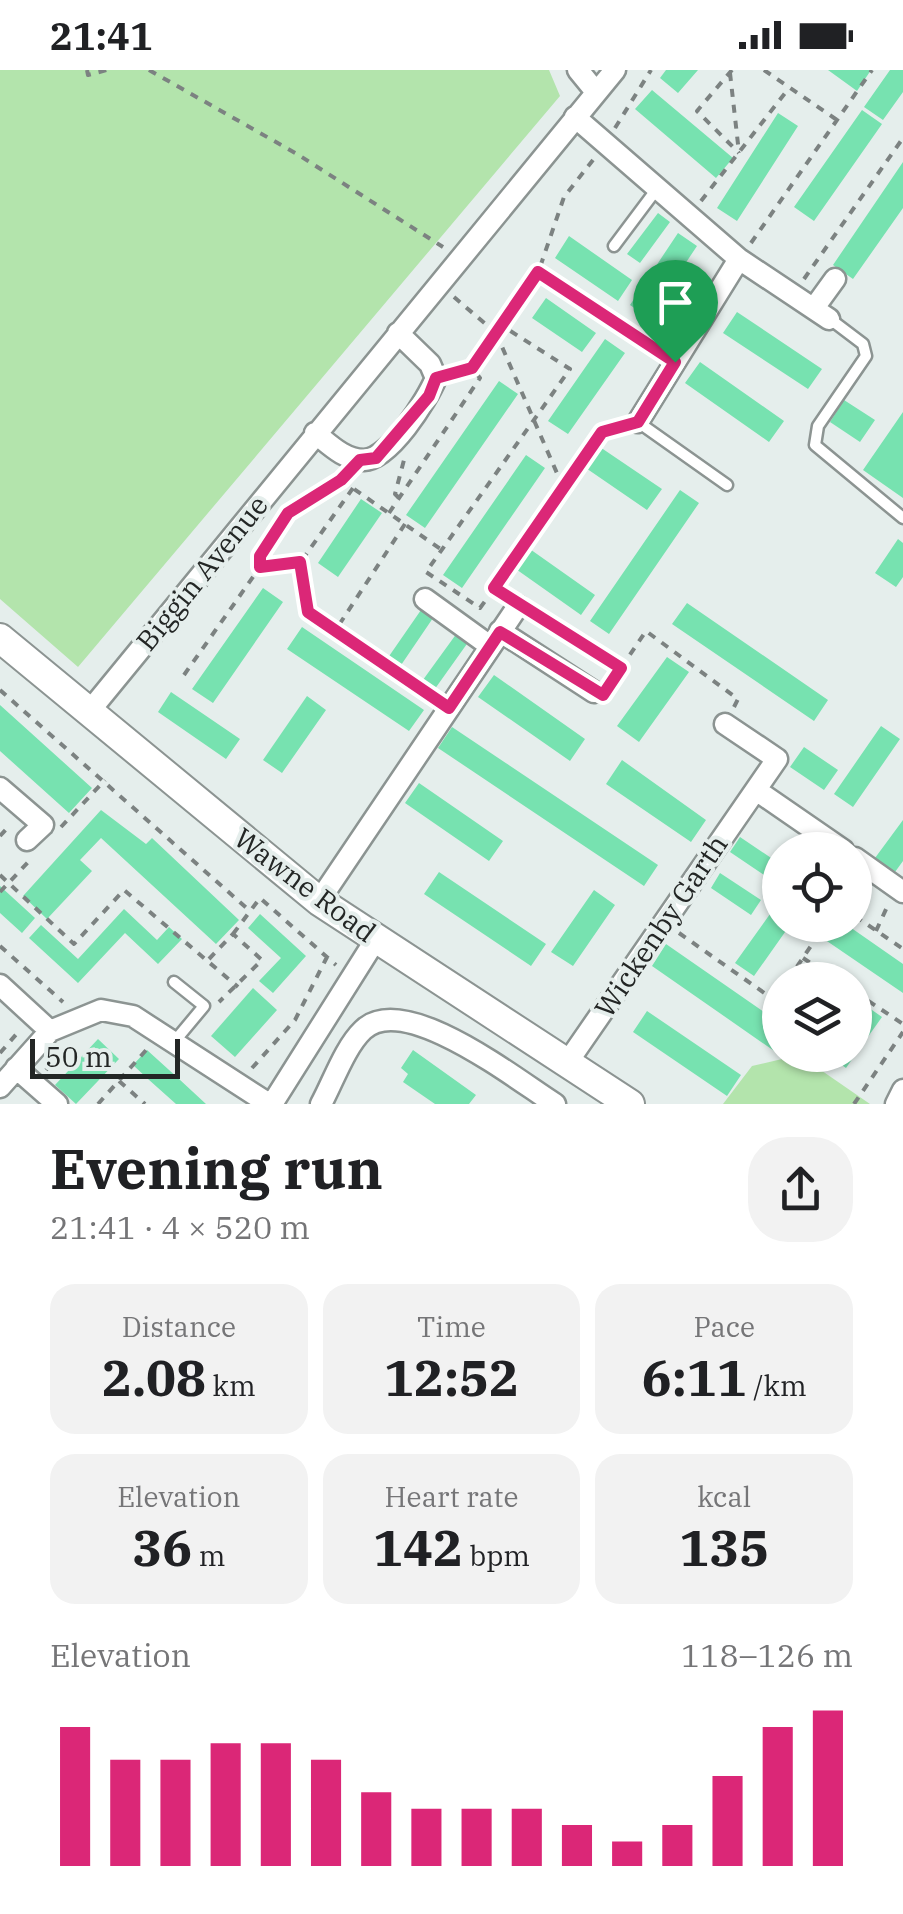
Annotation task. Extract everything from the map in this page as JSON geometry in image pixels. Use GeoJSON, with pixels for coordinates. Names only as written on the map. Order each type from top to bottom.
{"type":"FeatureCollection","features":[{"type":"Feature","properties":{"kind":"street"},"geometry":{"type":"LineString","coordinates":[[578,70],[596,92]]}},
{"type":"Feature","properties":{"kind":"street","name":"Biggin Avenue"},"geometry":{"type":"LineString","coordinates":[[88,713],[615,70]]}},
{"type":"Feature","properties":{"kind":"street"},"geometry":{"type":"LineString","coordinates":[[576,117],[740,259],[821,313],[835,278]]}},
{"type":"Feature","properties":{"kind":"street"},"geometry":{"type":"LineString","coordinates":[[638,422],[740,259]]}},
{"type":"Feature","properties":{"kind":"street"},"geometry":{"type":"LineString","coordinates":[[316,433],[344,456],[360,460],[376,458],[395,439],[429,396],[436,378],[430,364],[398,333]]}},
{"type":"Feature","properties":{"kind":"street"},"geometry":{"type":"LineString","coordinates":[[424,599],[594,692]]}},
{"type":"Feature","properties":{"kind":"street"},"geometry":{"type":"LineString","coordinates":[[320,901],[518,606]]}},
{"type":"Feature","properties":{"kind":"street","name":"Wawne Road"},"geometry":{"type":"LineString","coordinates":[[0,638],[320,901],[630,1104]]}},
{"type":"Feature","properties":{"kind":"street","name":"Wickenby Garth"},"geometry":{"type":"LineString","coordinates":[[567,1062],[776,759],[725,724]]}},
{"type":"Feature","properties":{"kind":"street"},"geometry":{"type":"LineString","coordinates":[[0,788],[43,825],[27,840]]}},
{"type":"Feature","properties":{"kind":"street"},"geometry":{"type":"LineString","coordinates":[[756,790],[817,832]]}},
{"type":"Feature","properties":{"kind":"street"},"geometry":{"type":"LineString","coordinates":[[872,870],[901,891]]}},
{"type":"Feature","properties":{"kind":"street"},"geometry":{"type":"LineString","coordinates":[[0,1087],[50,1031],[78,1016],[101,1010],[132,1016],[271,1104],[376,939]]}},
{"type":"Feature","properties":{"kind":"street"},"geometry":{"type":"LineString","coordinates":[[0,985],[50,1031]]}},
{"type":"Feature","properties":{"kind":"street"},"geometry":{"type":"LineString","coordinates":[[320,1104],[363,1030],[392,1018],[439,1031],[555,1104]]}},
{"type":"Feature","properties":{"kind":"street"},"geometry":{"type":"LineString","coordinates":[[16,1068],[57,1104]]}},
{"type":"Feature","properties":{"kind":"street"},"geometry":{"type":"LineString","coordinates":[[896,1104],[903,1090]]}},
{"type":"Feature","properties":{"kind":"lane"},"geometry":{"type":"LineString","coordinates":[[614,246],[656,190]]}},
{"type":"Feature","properties":{"kind":"lane"},"geometry":{"type":"LineString","coordinates":[[821,313],[863,344],[866,356],[826,413],[814,435],[815,445],[903,518]]}},
{"type":"Feature","properties":{"kind":"lane"},"geometry":{"type":"LineString","coordinates":[[638,422],[727,485]]}},
{"type":"Feature","properties":{"kind":"lane"},"geometry":{"type":"LineString","coordinates":[[167,1038],[204,1006],[174,982]]}},
{"type":"Feature","properties":{"kind":"path"},"geometry":{"type":"LineString","coordinates":[[87,70],[88,74],[107,70]]}},
{"type":"Feature","properties":{"kind":"path"},"geometry":{"type":"LineString","coordinates":[[150,70],[297,154],[460,258]]}},
{"type":"Feature","properties":{"kind":"path"},"geometry":{"type":"LineString","coordinates":[[436,378],[472,368],[496,334],[538,272],[564,197],[605,144],[651,70]]}},
{"type":"Feature","properties":{"kind":"path"},"geometry":{"type":"LineString","coordinates":[[764,70],[837,120]]}},
{"type":"Feature","properties":{"kind":"path"},"geometry":{"type":"LineString","coordinates":[[740,259],[872,70]]}},
{"type":"Feature","properties":{"kind":"path"},"geometry":{"type":"LineString","coordinates":[[731,71],[739,153]]}},
{"type":"Feature","properties":{"kind":"path"},"geometry":{"type":"LineString","coordinates":[[731,71],[697,112],[739,153]]}},
{"type":"Feature","properties":{"kind":"path"},"geometry":{"type":"LineString","coordinates":[[689,216],[789,88]]}},
{"type":"Feature","properties":{"kind":"path"},"geometry":{"type":"LineString","coordinates":[[804,279],[903,138]]}},
{"type":"Feature","properties":{"kind":"path"},"geometry":{"type":"LineString","coordinates":[[538,272],[675,362]]}},
{"type":"Feature","properties":{"kind":"path"},"geometry":{"type":"LineString","coordinates":[[440,284],[496,334],[563,486]]}},
{"type":"Feature","properties":{"kind":"path"},"geometry":{"type":"LineString","coordinates":[[501,325],[570,369],[426,572],[480,608],[602,432],[638,422]]}},
{"type":"Feature","properties":{"kind":"path"},"geometry":{"type":"LineString","coordinates":[[389,513],[480,378],[472,368]]}},
{"type":"Feature","properties":{"kind":"path"},"geometry":{"type":"LineString","coordinates":[[395,439],[404,451],[395,494],[399,498]]}},
{"type":"Feature","properties":{"kind":"path"},"geometry":{"type":"LineString","coordinates":[[184,675],[260,567],[260,556],[288,513],[341,480],[360,460]]}},
{"type":"Feature","properties":{"kind":"path"},"geometry":{"type":"LineString","coordinates":[[341,480],[442,550]]}},
{"type":"Feature","properties":{"kind":"path"},"geometry":{"type":"LineString","coordinates":[[353,488],[300,562],[308,612],[449,708]]}},
{"type":"Feature","properties":{"kind":"path"},"geometry":{"type":"LineString","coordinates":[[334,631],[405,524]]}},
{"type":"Feature","properties":{"kind":"path"},"geometry":{"type":"LineString","coordinates":[[260,567],[300,562]]}},
{"type":"Feature","properties":{"kind":"path"},"geometry":{"type":"LineString","coordinates":[[494,588],[621,668]]}},
{"type":"Feature","properties":{"kind":"path"},"geometry":{"type":"LineString","coordinates":[[594,692],[603,695],[646,631],[738,699],[725,724]]}},
{"type":"Feature","properties":{"kind":"path"},"geometry":{"type":"LineString","coordinates":[[0,690],[250,911]]}},
{"type":"Feature","properties":{"kind":"path"},"geometry":{"type":"LineString","coordinates":[[0,876],[74,944],[124,890],[238,987]]}},
{"type":"Feature","properties":{"kind":"path"},"geometry":{"type":"LineString","coordinates":[[876,931],[884,920],[884,911],[901,891]]}},
{"type":"Feature","properties":{"kind":"path"},"geometry":{"type":"LineString","coordinates":[[207,961],[260,898],[352,978]]}},
{"type":"Feature","properties":{"kind":"path"},"geometry":{"type":"LineString","coordinates":[[663,922],[762,990]]}},
{"type":"Feature","properties":{"kind":"path"},"geometry":{"type":"LineString","coordinates":[[872,928],[903,949]]}},
{"type":"Feature","properties":{"kind":"path"},"geometry":{"type":"LineString","coordinates":[[204,1006],[225,1000],[262,960],[233,934]]}},
{"type":"Feature","properties":{"kind":"path"},"geometry":{"type":"LineString","coordinates":[[800,962],[814,942]]}},
{"type":"Feature","properties":{"kind":"path"},"geometry":{"type":"LineString","coordinates":[[0,946],[78,1016]]}},
{"type":"Feature","properties":{"kind":"path"},"geometry":{"type":"LineString","coordinates":[[238,1084],[294,1020],[326,958]]}},
{"type":"Feature","properties":{"kind":"path"},"geometry":{"type":"LineString","coordinates":[[803,958],[809,962]]}},
{"type":"Feature","properties":{"kind":"path"},"geometry":{"type":"LineString","coordinates":[[872,1003],[903,1024]]}},
{"type":"Feature","properties":{"kind":"path"},"geometry":{"type":"LineString","coordinates":[[854,1104],[903,1032]]}},
{"type":"Feature","properties":{"kind":"path"},"geometry":{"type":"LineString","coordinates":[[98,1104],[167,1038]]}},
{"type":"Feature","properties":{"kind":"path"},"geometry":{"type":"LineString","coordinates":[[34,1084],[72,1040]]}},
{"type":"Feature","properties":{"kind":"path"},"geometry":{"type":"LineString","coordinates":[[119,1080],[145,1104]]}},
{"type":"Feature","properties":{"kind":"green space"},"geometry":{"type":"Polygon","coordinates":[[[0,70],[549,70],[560,96],[78,667],[0,599],[0,70]]]}},
{"type":"Feature","properties":{"kind":"green space"},"geometry":{"type":"Polygon","coordinates":[[[762,1064],[762,1072],[824,1072],[870,1104],[723,1104],[752,1066],[762,1064]]]}},
{"type":"Feature","properties":{"kind":"building"},"geometry":{"type":"Polygon","coordinates":[[[666,70],[698,70],[678,93],[660,78],[666,70]]]}},
{"type":"Feature","properties":{"kind":"building"},"geometry":{"type":"Polygon","coordinates":[[[828,70],[871,70],[857,91],[828,70]]]}},
{"type":"Feature","properties":{"kind":"building"},"geometry":{"type":"Polygon","coordinates":[[[890,70],[903,70],[903,92],[883,120],[864,107],[890,70]]]}},
{"type":"Feature","properties":{"kind":"building"},"geometry":{"type":"Polygon","coordinates":[[[652,90],[733,158],[716,178],[635,109],[652,90]]]}},
{"type":"Feature","properties":{"kind":"building"},"geometry":{"type":"Polygon","coordinates":[[[862,110],[882,124],[814,221],[794,207],[862,110]]]}},
{"type":"Feature","properties":{"kind":"building"},"geometry":{"type":"Polygon","coordinates":[[[778,113],[798,126],[737,221],[717,208],[778,113]]]}},
{"type":"Feature","properties":{"kind":"building"},"geometry":{"type":"Polygon","coordinates":[[[903,162],[903,208],[853,279],[833,265],[903,162]]]}},
{"type":"Feature","properties":{"kind":"building"},"geometry":{"type":"Polygon","coordinates":[[[658,213],[670,222],[640,263],[627,254],[658,213]]]}},
{"type":"Feature","properties":{"kind":"building"},"geometry":{"type":"Polygon","coordinates":[[[678,233],[697,246],[649,318],[630,305],[678,233]]]}},
{"type":"Feature","properties":{"kind":"building"},"geometry":{"type":"Polygon","coordinates":[[[569,236],[632,280],[618,301],[555,258],[569,236]]]}},
{"type":"Feature","properties":{"kind":"building"},"geometry":{"type":"Polygon","coordinates":[[[546,298],[596,333],[582,352],[532,318],[546,298]]]}},
{"type":"Feature","properties":{"kind":"building"},"geometry":{"type":"Polygon","coordinates":[[[737,312],[822,369],[808,389],[723,333],[737,312]]]}},
{"type":"Feature","properties":{"kind":"building"},"geometry":{"type":"Polygon","coordinates":[[[605,339],[625,353],[568,434],[548,421],[605,339]]]}},
{"type":"Feature","properties":{"kind":"building"},"geometry":{"type":"Polygon","coordinates":[[[700,362],[784,421],[769,442],[685,383],[700,362]]]}},
{"type":"Feature","properties":{"kind":"building"},"geometry":{"type":"Polygon","coordinates":[[[499,381],[518,394],[425,528],[406,515],[499,381]]]}},
{"type":"Feature","properties":{"kind":"building"},"geometry":{"type":"Polygon","coordinates":[[[844,400],[875,420],[860,442],[830,422],[844,400]]]}},
{"type":"Feature","properties":{"kind":"building"},"geometry":{"type":"Polygon","coordinates":[[[903,412],[903,498],[863,470],[903,412]]]}},
{"type":"Feature","properties":{"kind":"building"},"geometry":{"type":"Polygon","coordinates":[[[594,443],[662,489],[647,510],[580,464],[594,443]]]}},
{"type":"Feature","properties":{"kind":"building"},"geometry":{"type":"Polygon","coordinates":[[[526,455],[545,468],[462,588],[443,575],[526,455]]]}},
{"type":"Feature","properties":{"kind":"building"},"geometry":{"type":"Polygon","coordinates":[[[680,490],[699,503],[609,634],[590,621],[680,490]]]}},
{"type":"Feature","properties":{"kind":"building"},"geometry":{"type":"Polygon","coordinates":[[[361,499],[382,513],[338,577],[318,563],[361,499]]]}},
{"type":"Feature","properties":{"kind":"building"},"geometry":{"type":"Polygon","coordinates":[[[898,539],[903,543],[903,577],[896,587],[875,573],[898,539]]]}},
{"type":"Feature","properties":{"kind":"building"},"geometry":{"type":"Polygon","coordinates":[[[527,547],[595,595],[581,615],[513,567],[527,547]]]}},
{"type":"Feature","properties":{"kind":"building"},"geometry":{"type":"Polygon","coordinates":[[[263,588],[283,602],[213,703],[192,689],[263,588]]]}},
{"type":"Feature","properties":{"kind":"building"},"geometry":{"type":"Polygon","coordinates":[[[687,603],[828,700],[814,721],[672,624],[687,603]]]}},
{"type":"Feature","properties":{"kind":"building"},"geometry":{"type":"Polygon","coordinates":[[[421,610],[433,618],[397,671],[385,662],[421,610]]]}},
{"type":"Feature","properties":{"kind":"building"},"geometry":{"type":"Polygon","coordinates":[[[302,627],[424,710],[409,731],[287,649],[302,627]]]}},
{"type":"Feature","properties":{"kind":"building"},"geometry":{"type":"Polygon","coordinates":[[[457,633],[469,641],[432,693],[420,684],[457,633]]]}},
{"type":"Feature","properties":{"kind":"building"},"geometry":{"type":"Polygon","coordinates":[[[667,657],[689,672],[639,742],[617,726],[667,657]]]}},
{"type":"Feature","properties":{"kind":"building"},"geometry":{"type":"Polygon","coordinates":[[[494,675],[585,739],[570,761],[478,697],[494,675]]]}},
{"type":"Feature","properties":{"kind":"building"},"geometry":{"type":"Polygon","coordinates":[[[171,692],[240,739],[226,759],[158,712],[171,692]]]}},
{"type":"Feature","properties":{"kind":"building"},"geometry":{"type":"Polygon","coordinates":[[[307,696],[326,710],[282,773],[263,760],[307,696]]]}},
{"type":"Feature","properties":{"kind":"building"},"geometry":{"type":"Polygon","coordinates":[[[0,705],[92,788],[69,813],[0,751],[0,705]]]}},
{"type":"Feature","properties":{"kind":"building"},"geometry":{"type":"Polygon","coordinates":[[[881,726],[900,739],[853,807],[834,794],[881,726]]]}},
{"type":"Feature","properties":{"kind":"building"},"geometry":{"type":"Polygon","coordinates":[[[452,727],[658,865],[644,886],[438,748],[452,727]]]}},
{"type":"Feature","properties":{"kind":"building"},"geometry":{"type":"Polygon","coordinates":[[[804,747],[838,770],[824,790],[790,767],[804,747]]]}},
{"type":"Feature","properties":{"kind":"building"},"geometry":{"type":"Polygon","coordinates":[[[622,760],[706,820],[691,842],[606,784],[622,760]]]}},
{"type":"Feature","properties":{"kind":"building"},"geometry":{"type":"Polygon","coordinates":[[[419,783],[503,841],[489,861],[405,803],[419,783]]]}},
{"type":"Feature","properties":{"kind":"building"},"geometry":{"type":"Polygon","coordinates":[[[101,810],[146,844],[152,838],[239,920],[216,944],[101,838],[80,860],[92,871],[47,919],[23,896],[101,810]]]}},
{"type":"Feature","properties":{"kind":"building"},"geometry":{"type":"Polygon","coordinates":[[[903,820],[903,861],[895,872],[875,858],[903,820]]]}},
{"type":"Feature","properties":{"kind":"building"},"geometry":{"type":"Polygon","coordinates":[[[740,837],[762,852],[762,874],[730,852],[740,837]]]}},
{"type":"Feature","properties":{"kind":"building"},"geometry":{"type":"Polygon","coordinates":[[[439,872],[546,944],[531,966],[424,894],[439,872]]]}},
{"type":"Feature","properties":{"kind":"building"},"geometry":{"type":"Polygon","coordinates":[[[720,873],[761,900],[751,915],[711,888],[720,873]]]}},
{"type":"Feature","properties":{"kind":"building"},"geometry":{"type":"Polygon","coordinates":[[[0,886],[35,918],[22,933],[0,913],[0,886]]]}},
{"type":"Feature","properties":{"kind":"building"},"geometry":{"type":"Polygon","coordinates":[[[594,890],[615,905],[573,966],[551,952],[594,890]]]}},
{"type":"Feature","properties":{"kind":"building"},"geometry":{"type":"Polygon","coordinates":[[[124,909],[157,940],[169,927],[182,939],[158,964],[125,933],[78,983],[29,938],[41,925],[78,959],[124,909]]]}},
{"type":"Feature","properties":{"kind":"building"},"geometry":{"type":"Polygon","coordinates":[[[260,914],[306,956],[273,993],[259,981],[281,958],[248,928],[260,914]]]}},
{"type":"Feature","properties":{"kind":"building"},"geometry":{"type":"Polygon","coordinates":[[[762,925],[762,942],[778,942],[754,976],[735,963],[762,925]]]}},
{"type":"Feature","properties":{"kind":"building"},"geometry":{"type":"Polygon","coordinates":[[[828,942],[871,942],[903,964],[903,993],[872,972],[872,962],[858,962],[828,942]]]}},
{"type":"Feature","properties":{"kind":"building"},"geometry":{"type":"Polygon","coordinates":[[[666,944],[762,1011],[762,1042],[652,966],[666,944]]]}},
{"type":"Feature","properties":{"kind":"building"},"geometry":{"type":"Polygon","coordinates":[[[253,988],[277,1010],[235,1057],[211,1036],[253,988]]]}},
{"type":"Feature","properties":{"kind":"building"},"geometry":{"type":"Polygon","coordinates":[[[872,1010],[882,1017],[872,1031],[872,1010]]]}},
{"type":"Feature","properties":{"kind":"building"},"geometry":{"type":"Polygon","coordinates":[[[647,1011],[741,1075],[727,1096],[633,1032],[647,1011]]]}},
{"type":"Feature","properties":{"kind":"building"},"geometry":{"type":"Polygon","coordinates":[[[98,1039],[119,1059],[76,1104],[55,1085],[98,1039]]]}},
{"type":"Feature","properties":{"kind":"building"},"geometry":{"type":"Polygon","coordinates":[[[147,1050],[206,1104],[176,1104],[148,1079],[133,1065],[147,1050]]]}},
{"type":"Feature","properties":{"kind":"building"},"geometry":{"type":"Polygon","coordinates":[[[413,1050],[476,1095],[469,1104],[435,1104],[403,1082],[408,1074],[401,1068],[413,1050]]]}},
{"type":"Feature","properties":{"kind":"route"},"geometry":{"type":"LineString","coordinates":[[538,272],[675,362],[638,422],[602,432],[494,588],[621,668],[603,695],[500,632],[449,708],[308,612],[300,562],[260,567],[260,556],[288,513],[315,492],[341,480],[360,460],[376,458],[429,396],[436,378],[472,368],[538,272]]}}]}
